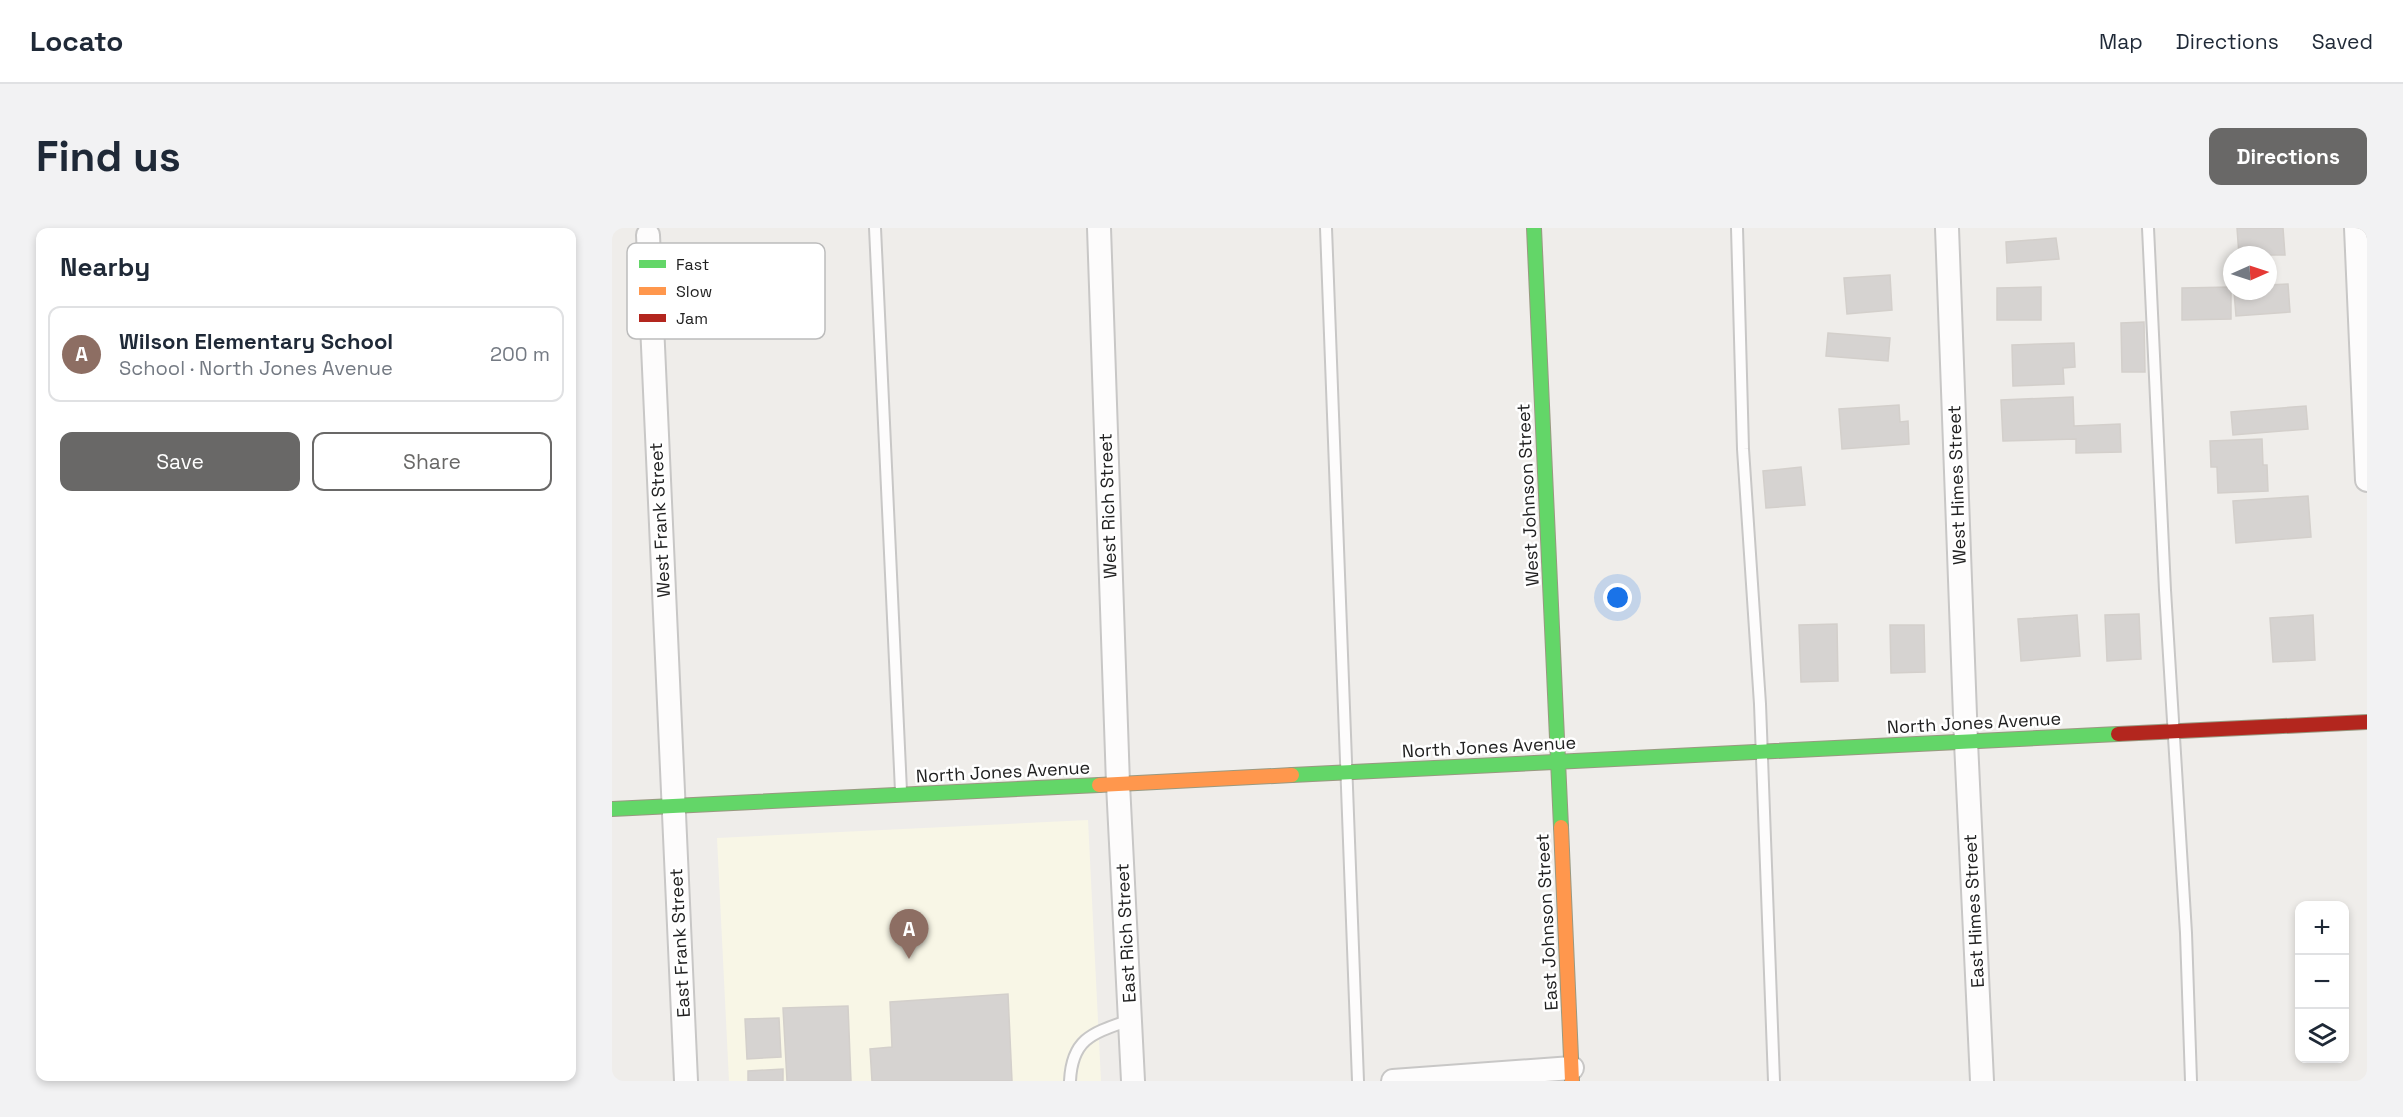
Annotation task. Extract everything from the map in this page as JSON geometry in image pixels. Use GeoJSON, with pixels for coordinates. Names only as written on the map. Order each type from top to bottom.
{"type":"FeatureCollection","features":[{"type":"Feature","properties":{"kind":"street","name":"West Rich Street"},"geometry":{"type":"LineString","coordinates":[[1099,228],[1118,784]]}},
{"type":"Feature","properties":{"kind":"street","name":"West Johnson Street"},"geometry":{"type":"LineString","coordinates":[[1534,228],[1558,761]]}},
{"type":"Feature","properties":{"kind":"street","name":"West Himes Street"},"geometry":{"type":"LineString","coordinates":[[1947,228],[1966,742]]}},
{"type":"Feature","properties":{"kind":"street"},"geometry":{"type":"LineString","coordinates":[[2356,228],[2367,480]]}},
{"type":"Feature","properties":{"kind":"street","name":"West Frank Street"},"geometry":{"type":"LineString","coordinates":[[648,235],[648,243]]}},
{"type":"Feature","properties":{"kind":"street","name":"West Frank Street"},"geometry":{"type":"LineString","coordinates":[[653,339],[673,806]]}},
{"type":"Feature","properties":{"kind":"street","name":"North Jones Avenue"},"geometry":{"type":"LineString","coordinates":[[612,809],[2367,722]]}},
{"type":"Feature","properties":{"kind":"street","name":"East Himes Street"},"geometry":{"type":"LineString","coordinates":[[1966,742],[1982,1081]]}},
{"type":"Feature","properties":{"kind":"street","name":"East Johnson Street"},"geometry":{"type":"LineString","coordinates":[[1558,761],[1572,1074]]}},
{"type":"Feature","properties":{"kind":"street","name":"East Rich Street"},"geometry":{"type":"LineString","coordinates":[[1118,784],[1133,1081]]}},
{"type":"Feature","properties":{"kind":"street","name":"East Frank Street"},"geometry":{"type":"LineString","coordinates":[[673,806],[686,1081]]}},
{"type":"Feature","properties":{"kind":"street"},"geometry":{"type":"LineString","coordinates":[[1393,1081],[1572,1074]]}},
{"type":"Feature","properties":{"kind":"lane"},"geometry":{"type":"LineString","coordinates":[[875,228],[901,795]]}},
{"type":"Feature","properties":{"kind":"lane"},"geometry":{"type":"LineString","coordinates":[[1326,228],[1358,1081]]}},
{"type":"Feature","properties":{"kind":"lane"},"geometry":{"type":"LineString","coordinates":[[1737,228],[1743,449],[1762,751],[1774,1081]]}},
{"type":"Feature","properties":{"kind":"lane"},"geometry":{"type":"LineString","coordinates":[[2148,228],[2186,933],[2191,1081]]}},
{"type":"Feature","properties":{"kind":"lane"},"geometry":{"type":"LineString","coordinates":[[1070,1081],[1071,1065],[1076,1050],[1085,1040],[1095,1033],[1130,1020]]}},
{"type":"Feature","properties":{"kind":"shaded area"},"geometry":{"type":"Polygon","coordinates":[[[1088,820],[1101,1081],[729,1081],[717,838],[1088,820]]]}},
{"type":"Feature","properties":{"kind":"building"},"geometry":{"type":"Polygon","coordinates":[[[2237,228],[2283,228],[2285,255],[2277,255],[2277,246],[2238,246],[2237,228]]]}},
{"type":"Feature","properties":{"kind":"building"},"geometry":{"type":"Polygon","coordinates":[[[2056,238],[2059,259],[2007,263],[2006,242],[2056,238]]]}},
{"type":"Feature","properties":{"kind":"building"},"geometry":{"type":"Polygon","coordinates":[[[1890,275],[1892,310],[1847,314],[1844,278],[1890,275]]]}},
{"type":"Feature","properties":{"kind":"building"},"geometry":{"type":"Polygon","coordinates":[[[2288,284],[2290,312],[2236,316],[2235,300],[2277,300],[2277,285],[2288,284]]]}},
{"type":"Feature","properties":{"kind":"building"},"geometry":{"type":"Polygon","coordinates":[[[2041,287],[2041,320],[1997,320],[1997,288],[2041,287]]]}},
{"type":"Feature","properties":{"kind":"building"},"geometry":{"type":"Polygon","coordinates":[[[2223,287],[2223,300],[2231,300],[2231,319],[2182,320],[2182,288],[2223,287]]]}},
{"type":"Feature","properties":{"kind":"building"},"geometry":{"type":"Polygon","coordinates":[[[2144,322],[2145,372],[2122,372],[2121,323],[2144,322]]]}},
{"type":"Feature","properties":{"kind":"building"},"geometry":{"type":"Polygon","coordinates":[[[1828,333],[1890,338],[1888,361],[1826,356],[1828,333]]]}},
{"type":"Feature","properties":{"kind":"building"},"geometry":{"type":"Polygon","coordinates":[[[2074,343],[2075,367],[2063,368],[2064,384],[2013,386],[2012,345],[2074,343]]]}},
{"type":"Feature","properties":{"kind":"building"},"geometry":{"type":"Polygon","coordinates":[[[2073,397],[2074,426],[2120,424],[2121,452],[2076,453],[2076,439],[2003,441],[2001,400],[2073,397]]]}},
{"type":"Feature","properties":{"kind":"building"},"geometry":{"type":"Polygon","coordinates":[[[1899,405],[1900,422],[1908,421],[1909,444],[1842,449],[1839,409],[1899,405]]]}},
{"type":"Feature","properties":{"kind":"building"},"geometry":{"type":"Polygon","coordinates":[[[2306,406],[2308,429],[2233,435],[2231,412],[2306,406]]]}},
{"type":"Feature","properties":{"kind":"building"},"geometry":{"type":"Polygon","coordinates":[[[2262,439],[2263,465],[2267,465],[2268,491],[2218,493],[2217,467],[2211,467],[2210,441],[2262,439]]]}},
{"type":"Feature","properties":{"kind":"building"},"geometry":{"type":"Polygon","coordinates":[[[1801,467],[1805,505],[1766,508],[1763,471],[1801,467]]]}},
{"type":"Feature","properties":{"kind":"building"},"geometry":{"type":"Polygon","coordinates":[[[2308,496],[2311,537],[2236,543],[2233,501],[2308,496]]]}},
{"type":"Feature","properties":{"kind":"building"},"geometry":{"type":"Polygon","coordinates":[[[2139,614],[2141,659],[2107,661],[2105,615],[2139,614]]]}},
{"type":"Feature","properties":{"kind":"building"},"geometry":{"type":"Polygon","coordinates":[[[2077,615],[2080,656],[2021,661],[2018,619],[2077,615]]]}},
{"type":"Feature","properties":{"kind":"building"},"geometry":{"type":"Polygon","coordinates":[[[2313,615],[2315,660],[2273,662],[2270,618],[2313,615]]]}},
{"type":"Feature","properties":{"kind":"building"},"geometry":{"type":"Polygon","coordinates":[[[1837,624],[1838,681],[1801,682],[1799,625],[1837,624]]]}},
{"type":"Feature","properties":{"kind":"building"},"geometry":{"type":"Polygon","coordinates":[[[1890,625],[1924,625],[1925,672],[1891,673],[1890,625]]]}},
{"type":"Feature","properties":{"kind":"building"},"geometry":{"type":"Polygon","coordinates":[[[1008,994],[1012,1081],[872,1081],[870,1049],[892,1047],[890,1002],[1008,994]]]}},
{"type":"Feature","properties":{"kind":"building"},"geometry":{"type":"Polygon","coordinates":[[[848,1006],[851,1081],[787,1081],[783,1008],[848,1006]]]}},
{"type":"Feature","properties":{"kind":"building"},"geometry":{"type":"Polygon","coordinates":[[[779,1018],[781,1057],[747,1059],[745,1019],[779,1018]]]}},
{"type":"Feature","properties":{"kind":"building"},"geometry":{"type":"Polygon","coordinates":[[[783,1069],[783,1081],[748,1081],[748,1071],[783,1069]]]}},
{"type":"Feature","properties":{"kind":"traffic: fast"},"geometry":{"type":"LineString","coordinates":[[1534,228],[1561,827]]}},
{"type":"Feature","properties":{"kind":"traffic: fast"},"geometry":{"type":"LineString","coordinates":[[1292,775],[2118,734]]}},
{"type":"Feature","properties":{"kind":"traffic: fast"},"geometry":{"type":"LineString","coordinates":[[612,809],[1099,785]]}},
{"type":"Feature","properties":{"kind":"traffic: slow"},"geometry":{"type":"LineString","coordinates":[[1099,785],[1292,775]]}},
{"type":"Feature","properties":{"kind":"traffic: slow"},"geometry":{"type":"LineString","coordinates":[[1561,827],[1572,1081]]}},
{"type":"Feature","properties":{"kind":"traffic: jam"},"geometry":{"type":"LineString","coordinates":[[2118,734],[2367,722]]}},
{"type":"Feature","properties":{"kind":"place","name":"Wilson Elementary School"},"geometry":{"type":"Point","coordinates":[909,959]}}]}
